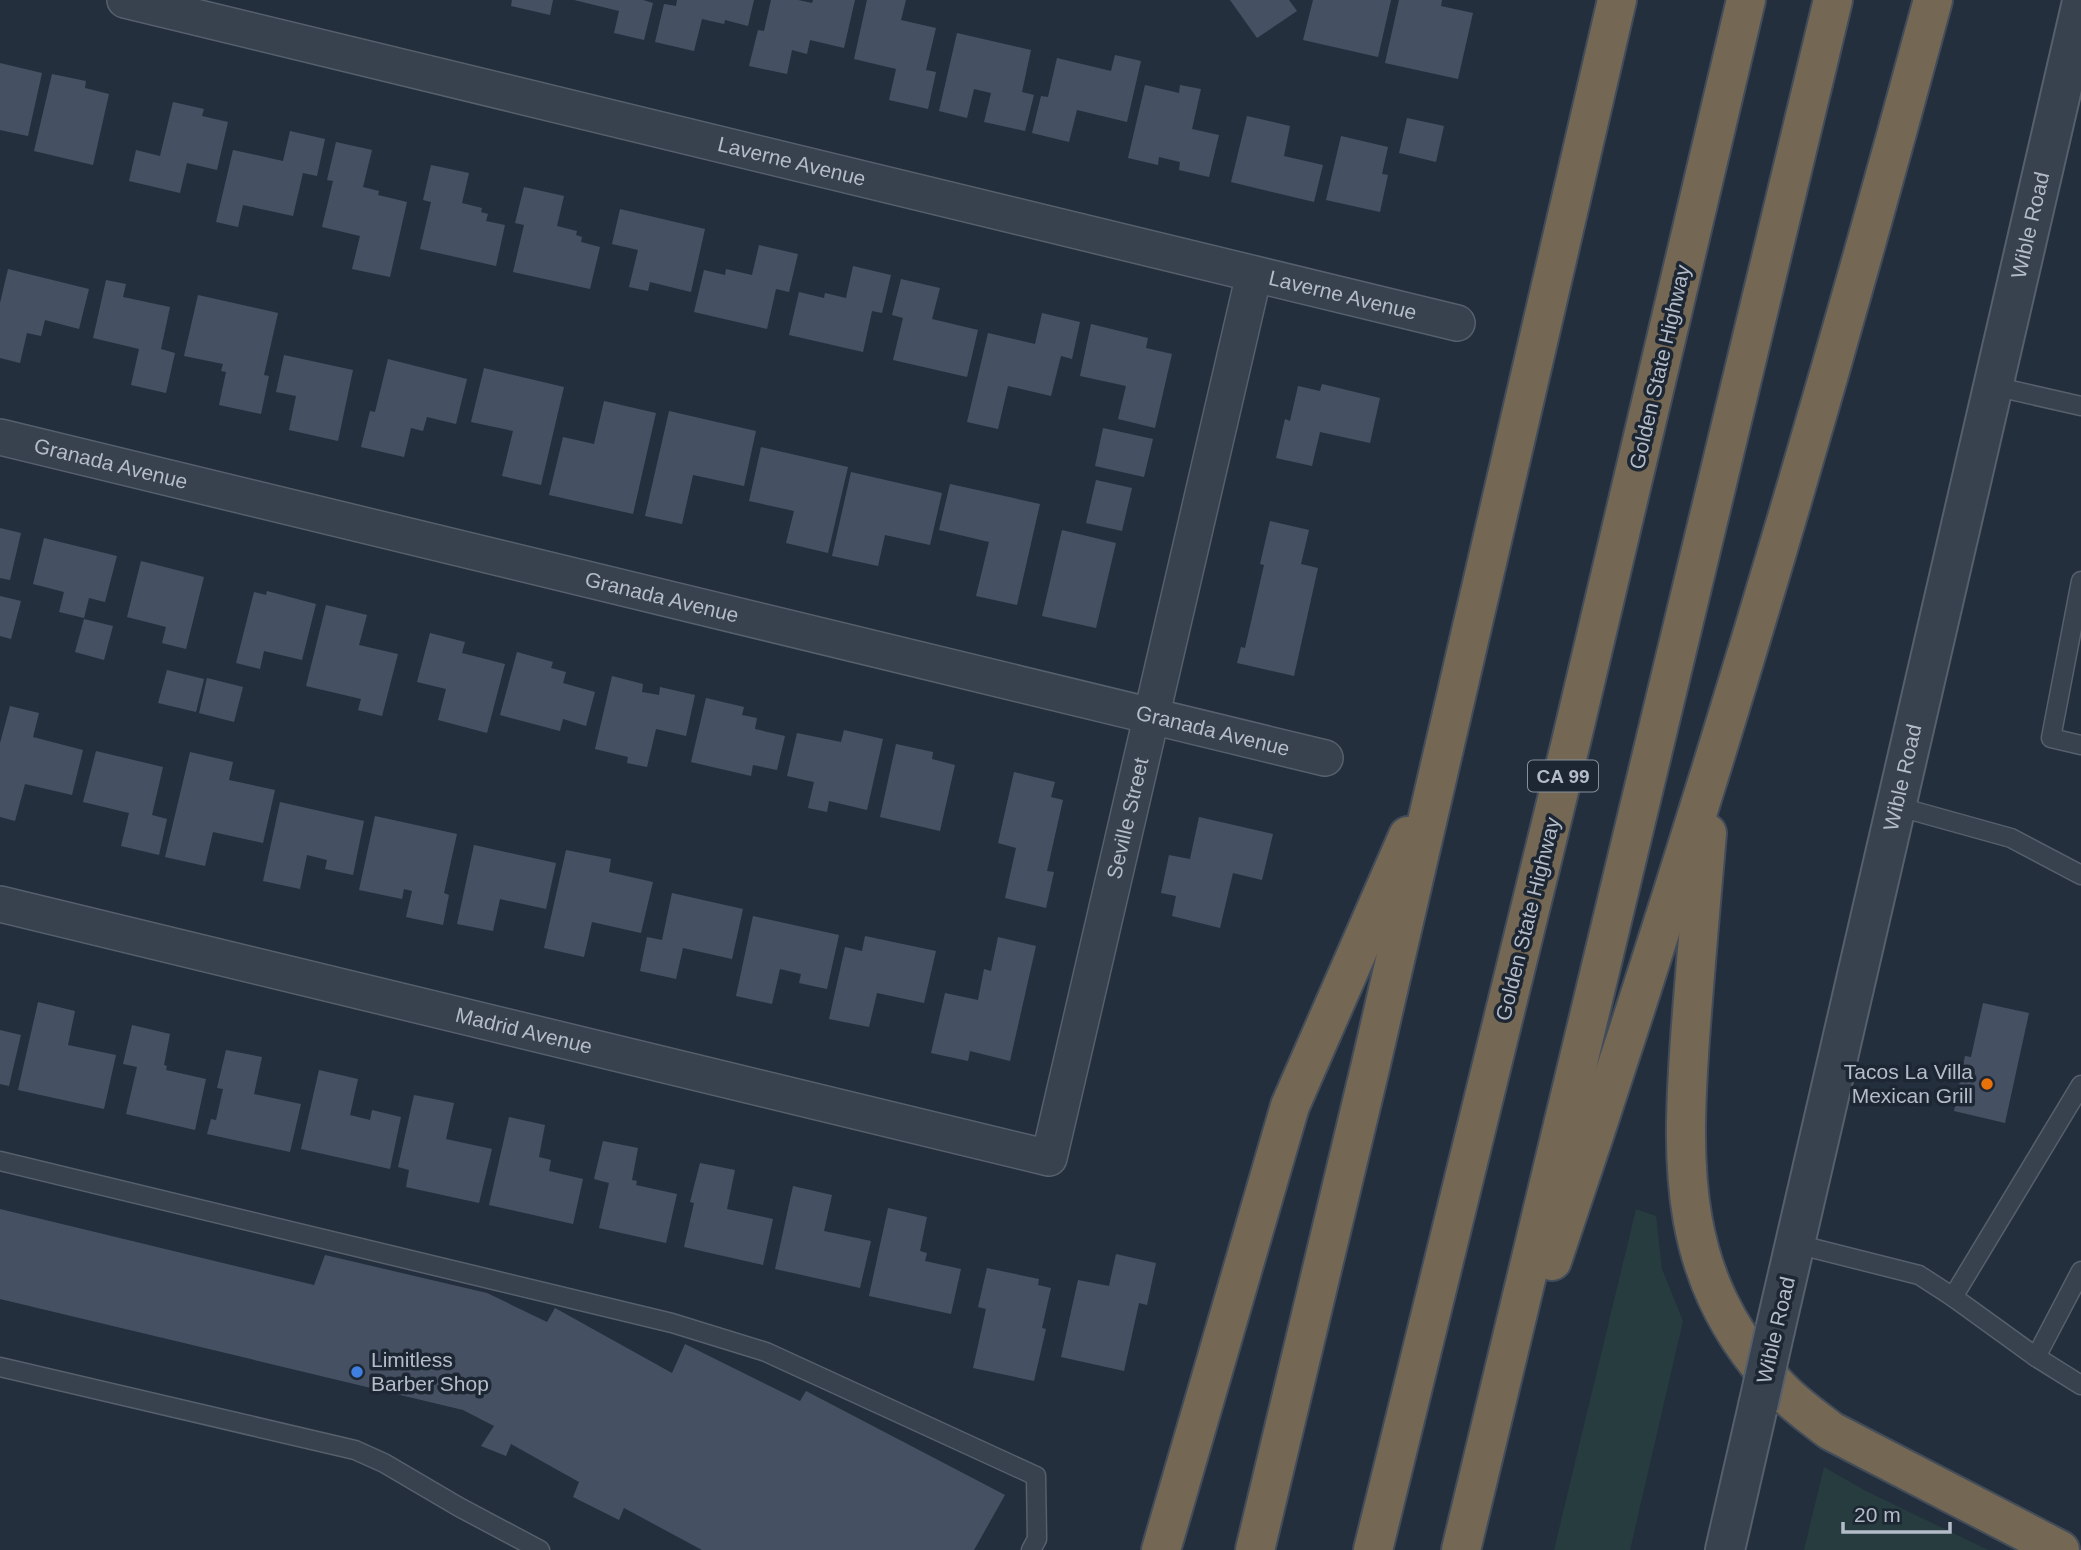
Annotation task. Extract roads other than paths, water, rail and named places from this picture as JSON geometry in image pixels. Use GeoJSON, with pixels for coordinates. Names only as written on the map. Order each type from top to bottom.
{"type":"FeatureCollection","features":[{"type":"Feature","properties":{"kind":"highway"},"geometry":{"type":"LineString","coordinates":[[1255,1550],[1441,764],[1617,0]]}},
{"type":"Feature","properties":{"kind":"highway","name":"Golden State Highway"},"geometry":{"type":"LineString","coordinates":[[1373,1550],[1572,742],[1746,0]]}},
{"type":"Feature","properties":{"kind":"highway"},"geometry":{"type":"LineString","coordinates":[[1461,1550],[1833,0]]}},
{"type":"Feature","properties":{"kind":"highway"},"geometry":{"type":"LineString","coordinates":[[1473,1496],[1570,1208],[1715,754],[1840,337],[1933,0]]}},
{"type":"Feature","properties":{"kind":"highway"},"geometry":{"type":"LineString","coordinates":[[1715,754],[1697,941],[1685,1146],[1693,1227],[1714,1291],[1747,1350],[1772,1381],[1821,1423],[1865,1449],[2060,1550]]}},
{"type":"Feature","properties":{"kind":"highway"},"geometry":{"type":"LineString","coordinates":[[1161,1550],[1290,1106],[1441,764]]}},
{"type":"Feature","properties":{"kind":"street","name":"Laverne Avenue"},"geometry":{"type":"LineString","coordinates":[[125,0],[1457,323]]}},
{"type":"Feature","properties":{"kind":"street","name":"Wible Road"},"geometry":{"type":"LineString","coordinates":[[1725,1550],[2081,6]]}},
{"type":"Feature","properties":{"kind":"street","name":"Seville Street"},"geometry":{"type":"LineString","coordinates":[[1049,1158],[1254,274]]}},
{"type":"Feature","properties":{"kind":"street","name":"Granada Avenue"},"geometry":{"type":"LineString","coordinates":[[0,437],[1325,758]]}},
{"type":"Feature","properties":{"kind":"street","name":"Madrid Avenue"},"geometry":{"type":"LineString","coordinates":[[0,904],[1049,1158]]}},
{"type":"Feature","properties":{"kind":"lane"},"geometry":{"type":"LineString","coordinates":[[1993,386],[2081,406]]}},
{"type":"Feature","properties":{"kind":"lane"},"geometry":{"type":"LineString","coordinates":[[2081,581],[2076,638],[2051,738],[2081,745]]}},
{"type":"Feature","properties":{"kind":"lane"},"geometry":{"type":"LineString","coordinates":[[1896,806],[2011,838],[2081,875]]}},
{"type":"Feature","properties":{"kind":"lane"},"geometry":{"type":"LineString","coordinates":[[1953,1297],[2081,1085]]}},
{"type":"Feature","properties":{"kind":"lane"},"geometry":{"type":"LineString","coordinates":[[0,1161],[671,1322],[766,1352],[1036,1476],[1037,1539],[1031,1550]]}},
{"type":"Feature","properties":{"kind":"lane"},"geometry":{"type":"LineString","coordinates":[[1796,1244],[1919,1275],[2036,1357],[2081,1385]]}},
{"type":"Feature","properties":{"kind":"lane"},"geometry":{"type":"LineString","coordinates":[[2036,1357],[2081,1271]]}},
{"type":"Feature","properties":{"kind":"lane"},"geometry":{"type":"LineString","coordinates":[[0,1367],[355,1450],[384,1463],[540,1550]]}},
{"type":"Feature","properties":{"kind":"place","name":"Tacos La Villa Mexican Grill"},"geometry":{"type":"Point","coordinates":[1987,1084]}},
{"type":"Feature","properties":{"kind":"place","name":"Limitless Barber Shop"},"geometry":{"type":"Point","coordinates":[357,1372]}}]}
